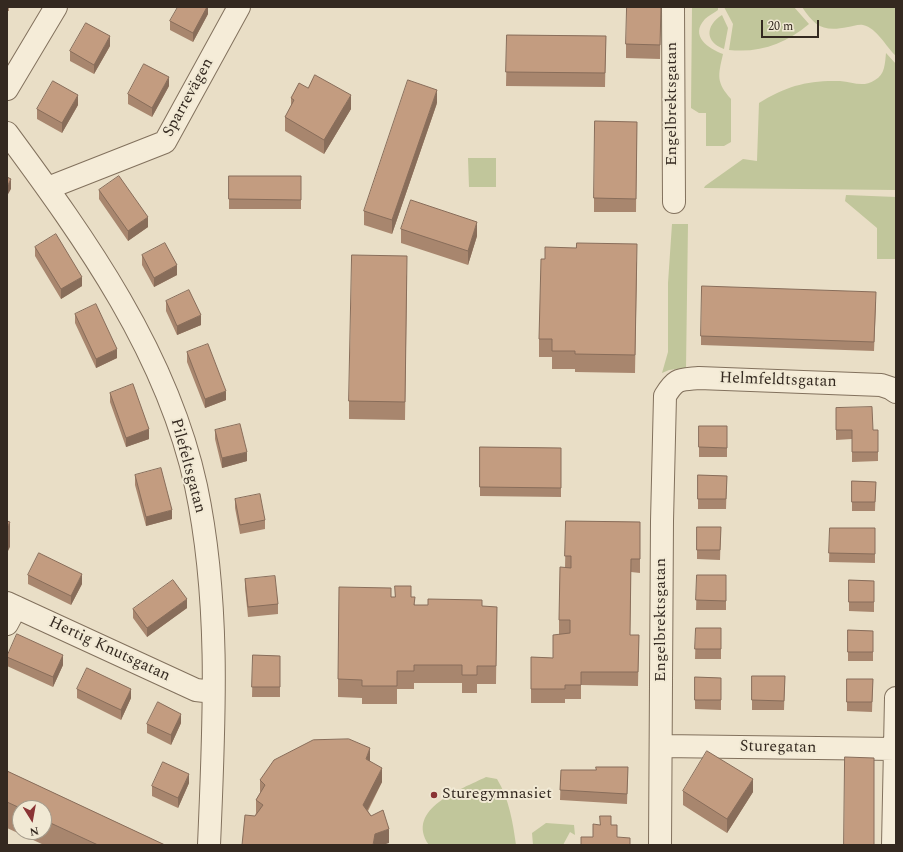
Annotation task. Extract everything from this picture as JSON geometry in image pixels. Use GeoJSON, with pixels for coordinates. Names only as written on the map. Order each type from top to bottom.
{"type":"FeatureCollection","features":[{"type":"Feature","properties":{"kind":"street"},"geometry":{"type":"LineString","coordinates":[[7,89],[56,7]]}},
{"type":"Feature","properties":{"kind":"street","name":"Sparrevägen"},"geometry":{"type":"LineString","coordinates":[[48,188],[165,142],[239,7]]}},
{"type":"Feature","properties":{"kind":"street","name":"Engelbrektsgatan"},"geometry":{"type":"LineString","coordinates":[[673,7],[674,202]]}},
{"type":"Feature","properties":{"kind":"street","name":"Pilefeltsgatan"},"geometry":{"type":"LineString","coordinates":[[7,134],[48,188],[103,269],[131,317],[165,391],[183,438],[196,485],[208,554],[213,624],[214,735],[209,845]]}},
{"type":"Feature","properties":{"kind":"street","name":"Helmfeldtsgatan"},"geometry":{"type":"LineString","coordinates":[[665,396],[672,383],[681,380],[699,378],[880,385],[890,388],[896,392]]}},
{"type":"Feature","properties":{"kind":"street","name":"Engelbrektsgatan"},"geometry":{"type":"LineString","coordinates":[[660,845],[662,746],[662,521],[665,396]]}},
{"type":"Feature","properties":{"kind":"street","name":"Hertig Knutsgatan"},"geometry":{"type":"LineString","coordinates":[[10,611],[196,690],[213,692]]}},
{"type":"Feature","properties":{"kind":"street"},"geometry":{"type":"LineString","coordinates":[[893,845],[896,698]]}},
{"type":"Feature","properties":{"kind":"street","name":"Sturegatan"},"geometry":{"type":"LineString","coordinates":[[662,746],[895,749]]}},
{"type":"Feature","properties":{"kind":"green space"},"geometry":{"type":"Polygon","coordinates":[[[692,7],[718,7],[718,10],[705,19],[699,31],[700,36],[707,45],[723,54],[719,73],[723,88],[731,99],[731,142],[724,146],[706,146],[706,113],[699,113],[691,108],[692,7]]]}},
{"type":"Feature","properties":{"kind":"green space"},"geometry":{"type":"Polygon","coordinates":[[[724,7],[794,7],[809,24],[791,37],[772,46],[752,50],[729,50],[733,24],[724,7]]]}},
{"type":"Feature","properties":{"kind":"green space"},"geometry":{"type":"Polygon","coordinates":[[[802,7],[896,7],[896,56],[877,34],[868,27],[861,25],[833,29],[826,28],[811,19],[802,7]]]}},
{"type":"Feature","properties":{"kind":"green space"},"geometry":{"type":"Polygon","coordinates":[[[722,15],[728,28],[724,49],[713,42],[710,34],[712,24],[722,15]]]}},
{"type":"Feature","properties":{"kind":"green space"},"geometry":{"type":"Polygon","coordinates":[[[886,53],[896,64],[896,190],[704,188],[743,159],[757,161],[759,103],[788,88],[807,83],[840,81],[866,84],[878,78],[883,72],[886,53]]]}},
{"type":"Feature","properties":{"kind":"green space"},"geometry":{"type":"Polygon","coordinates":[[[468,158],[496,158],[496,187],[469,187],[468,158]]]}},
{"type":"Feature","properties":{"kind":"green space"},"geometry":{"type":"Polygon","coordinates":[[[846,195],[896,197],[896,259],[877,259],[877,228],[845,201],[846,195]]]}},
{"type":"Feature","properties":{"kind":"green space"},"geometry":{"type":"Polygon","coordinates":[[[672,224],[688,224],[686,368],[669,370],[662,373],[668,352],[668,283],[672,224]]]}},
{"type":"Feature","properties":{"kind":"green space"},"geometry":{"type":"Polygon","coordinates":[[[486,777],[497,779],[505,794],[512,819],[516,845],[429,845],[423,832],[424,821],[430,811],[439,802],[451,794],[486,777]]]}},
{"type":"Feature","properties":{"kind":"green space"},"geometry":{"type":"Polygon","coordinates":[[[546,823],[574,825],[575,835],[570,832],[563,845],[533,845],[532,833],[546,823]]]}},
{"type":"Feature","properties":{"kind":"building"},"geometry":{"type":"Polygon","coordinates":[[[178,7],[207,7],[193,33],[170,21],[178,7]]]}},
{"type":"Feature","properties":{"kind":"building"},"geometry":{"type":"Polygon","coordinates":[[[627,7],[661,7],[660,45],[626,44],[627,7]]]}},
{"type":"Feature","properties":{"kind":"building"},"geometry":{"type":"Polygon","coordinates":[[[86,23],[110,36],[94,65],[70,51],[86,23]]]}},
{"type":"Feature","properties":{"kind":"building"},"geometry":{"type":"Polygon","coordinates":[[[507,35],[606,36],[605,73],[506,72],[507,35]]]}},
{"type":"Feature","properties":{"kind":"building"},"geometry":{"type":"Polygon","coordinates":[[[144,64],[169,77],[152,108],[128,94],[144,64]]]}},
{"type":"Feature","properties":{"kind":"building"},"geometry":{"type":"Polygon","coordinates":[[[315,75],[351,95],[324,140],[285,117],[294,100],[291,98],[299,83],[308,88],[315,75]]]}},
{"type":"Feature","properties":{"kind":"building"},"geometry":{"type":"Polygon","coordinates":[[[408,80],[437,90],[392,220],[364,211],[408,80]]]}},
{"type":"Feature","properties":{"kind":"building"},"geometry":{"type":"Polygon","coordinates":[[[53,81],[78,95],[62,123],[37,109],[53,81]]]}},
{"type":"Feature","properties":{"kind":"building"},"geometry":{"type":"Polygon","coordinates":[[[595,121],[637,122],[636,199],[594,198],[595,121]]]}},
{"type":"Feature","properties":{"kind":"building"},"geometry":{"type":"Polygon","coordinates":[[[119,176],[148,217],[128,231],[99,190],[119,176]]]}},
{"type":"Feature","properties":{"kind":"building"},"geometry":{"type":"Polygon","coordinates":[[[229,176],[301,176],[301,200],[229,199],[229,176]]]}},
{"type":"Feature","properties":{"kind":"building"},"geometry":{"type":"Polygon","coordinates":[[[7,177],[11,179],[7,187],[7,177]]]}},
{"type":"Feature","properties":{"kind":"building"},"geometry":{"type":"Polygon","coordinates":[[[411,200],[477,222],[468,251],[401,229],[411,200]]]}},
{"type":"Feature","properties":{"kind":"building"},"geometry":{"type":"Polygon","coordinates":[[[56,234],[82,277],[61,289],[35,247],[56,234]]]}},
{"type":"Feature","properties":{"kind":"building"},"geometry":{"type":"Polygon","coordinates":[[[165,243],[177,265],[154,278],[142,255],[165,243]]]}},
{"type":"Feature","properties":{"kind":"building"},"geometry":{"type":"Polygon","coordinates":[[[577,243],[637,244],[635,355],[575,354],[575,351],[552,351],[552,339],[539,339],[541,259],[545,259],[545,247],[576,248],[577,243]]]}},
{"type":"Feature","properties":{"kind":"building"},"geometry":{"type":"Polygon","coordinates":[[[352,255],[407,256],[405,402],[349,401],[352,255]]]}},
{"type":"Feature","properties":{"kind":"building"},"geometry":{"type":"Polygon","coordinates":[[[702,286],[876,292],[874,342],[701,336],[702,286]]]}},
{"type":"Feature","properties":{"kind":"building"},"geometry":{"type":"Polygon","coordinates":[[[189,290],[201,315],[177,326],[166,301],[189,290]]]}},
{"type":"Feature","properties":{"kind":"building"},"geometry":{"type":"Polygon","coordinates":[[[96,304],[117,349],[96,359],[75,314],[96,304]]]}},
{"type":"Feature","properties":{"kind":"building"},"geometry":{"type":"Polygon","coordinates":[[[208,344],[226,391],[205,399],[187,352],[208,344]]]}},
{"type":"Feature","properties":{"kind":"building"},"geometry":{"type":"Polygon","coordinates":[[[133,384],[149,429],[126,438],[110,393],[133,384]]]}},
{"type":"Feature","properties":{"kind":"building"},"geometry":{"type":"Polygon","coordinates":[[[872,407],[873,430],[878,430],[878,452],[852,452],[852,430],[836,430],[836,408],[872,407]]]}},
{"type":"Feature","properties":{"kind":"building"},"geometry":{"type":"Polygon","coordinates":[[[240,424],[247,452],[222,458],[215,430],[240,424]]]}},
{"type":"Feature","properties":{"kind":"building"},"geometry":{"type":"Polygon","coordinates":[[[699,426],[727,426],[727,448],[699,447],[699,426]]]}},
{"type":"Feature","properties":{"kind":"building"},"geometry":{"type":"Polygon","coordinates":[[[480,447],[561,448],[561,488],[480,487],[480,447]]]}},
{"type":"Feature","properties":{"kind":"building"},"geometry":{"type":"Polygon","coordinates":[[[161,468],[172,510],[146,517],[135,475],[161,468]]]}},
{"type":"Feature","properties":{"kind":"building"},"geometry":{"type":"Polygon","coordinates":[[[698,475],[727,476],[726,499],[698,499],[698,475]]]}},
{"type":"Feature","properties":{"kind":"building"},"geometry":{"type":"Polygon","coordinates":[[[852,481],[876,482],[875,502],[852,502],[852,481]]]}},
{"type":"Feature","properties":{"kind":"building"},"geometry":{"type":"Polygon","coordinates":[[[260,494],[265,520],[240,525],[235,499],[260,494]]]}},
{"type":"Feature","properties":{"kind":"building"},"geometry":{"type":"Polygon","coordinates":[[[7,521],[10,522],[7,528],[7,521]]]}},
{"type":"Feature","properties":{"kind":"building"},"geometry":{"type":"Polygon","coordinates":[[[566,521],[640,522],[640,559],[631,559],[630,635],[639,635],[638,672],[581,672],[581,685],[565,685],[565,689],[531,689],[531,657],[553,658],[553,635],[570,633],[570,620],[559,620],[560,567],[571,568],[571,556],[565,556],[566,521]]]}},
{"type":"Feature","properties":{"kind":"building"},"geometry":{"type":"Polygon","coordinates":[[[697,527],[721,527],[720,550],[697,550],[697,527]]]}},
{"type":"Feature","properties":{"kind":"building"},"geometry":{"type":"Polygon","coordinates":[[[830,528],[875,528],[875,554],[829,553],[830,528]]]}},
{"type":"Feature","properties":{"kind":"building"},"geometry":{"type":"Polygon","coordinates":[[[39,553],[82,574],[71,596],[28,575],[39,553]]]}},
{"type":"Feature","properties":{"kind":"building"},"geometry":{"type":"Polygon","coordinates":[[[697,575],[726,575],[726,601],[696,600],[697,575]]]}},
{"type":"Feature","properties":{"kind":"building"},"geometry":{"type":"Polygon","coordinates":[[[275,576],[278,604],[248,607],[245,579],[275,576]]]}},
{"type":"Feature","properties":{"kind":"building"},"geometry":{"type":"Polygon","coordinates":[[[173,580],[187,599],[147,628],[133,609],[173,580]]]}},
{"type":"Feature","properties":{"kind":"building"},"geometry":{"type":"Polygon","coordinates":[[[849,580],[874,581],[874,602],[849,602],[849,580]]]}},
{"type":"Feature","properties":{"kind":"building"},"geometry":{"type":"Polygon","coordinates":[[[395,586],[411,586],[411,597],[415,597],[414,605],[428,605],[428,599],[482,600],[482,606],[497,607],[496,666],[477,666],[477,675],[462,675],[462,665],[414,665],[414,671],[397,671],[397,686],[362,686],[362,680],[338,679],[339,587],[391,588],[391,597],[395,597],[395,586]]]}},
{"type":"Feature","properties":{"kind":"building"},"geometry":{"type":"Polygon","coordinates":[[[696,628],[721,628],[721,649],[695,649],[696,628]]]}},
{"type":"Feature","properties":{"kind":"building"},"geometry":{"type":"Polygon","coordinates":[[[848,630],[873,631],[873,652],[848,652],[848,630]]]}},
{"type":"Feature","properties":{"kind":"building"},"geometry":{"type":"Polygon","coordinates":[[[17,634],[63,655],[53,677],[7,657],[17,634]]]}},
{"type":"Feature","properties":{"kind":"building"},"geometry":{"type":"Polygon","coordinates":[[[253,655],[280,656],[280,687],[252,687],[253,655]]]}},
{"type":"Feature","properties":{"kind":"building"},"geometry":{"type":"Polygon","coordinates":[[[87,668],[131,689],[121,710],[77,689],[87,668]]]}},
{"type":"Feature","properties":{"kind":"building"},"geometry":{"type":"Polygon","coordinates":[[[752,676],[785,676],[784,701],[752,700],[752,676]]]}},
{"type":"Feature","properties":{"kind":"building"},"geometry":{"type":"Polygon","coordinates":[[[695,677],[721,678],[721,700],[695,700],[695,677]]]}},
{"type":"Feature","properties":{"kind":"building"},"geometry":{"type":"Polygon","coordinates":[[[847,679],[873,679],[872,702],[847,702],[847,679]]]}},
{"type":"Feature","properties":{"kind":"building"},"geometry":{"type":"Polygon","coordinates":[[[158,702],[181,714],[171,735],[147,724],[158,702]]]}},
{"type":"Feature","properties":{"kind":"building"},"geometry":{"type":"Polygon","coordinates":[[[349,739],[370,748],[366,759],[382,768],[363,805],[371,816],[383,810],[389,829],[375,834],[373,845],[242,845],[245,815],[255,816],[263,805],[256,800],[265,785],[260,780],[274,760],[313,740],[349,739]]]}},
{"type":"Feature","properties":{"kind":"building"},"geometry":{"type":"Polygon","coordinates":[[[707,751],[753,779],[727,819],[683,791],[707,751]]]}},
{"type":"Feature","properties":{"kind":"building"},"geometry":{"type":"Polygon","coordinates":[[[845,757],[874,758],[874,845],[844,845],[845,757]]]}},
{"type":"Feature","properties":{"kind":"building"},"geometry":{"type":"Polygon","coordinates":[[[163,762],[189,774],[178,798],[152,786],[163,762]]]}},
{"type":"Feature","properties":{"kind":"building"},"geometry":{"type":"Polygon","coordinates":[[[596,767],[628,767],[627,794],[560,790],[561,770],[596,770],[596,767]]]}},
{"type":"Feature","properties":{"kind":"building"},"geometry":{"type":"Polygon","coordinates":[[[7,771],[165,845],[98,845],[52,824],[52,800],[12,800],[12,804],[7,802],[7,771]]]}},
{"type":"Feature","properties":{"kind":"building"},"geometry":{"type":"Polygon","coordinates":[[[600,816],[611,816],[611,825],[617,825],[617,837],[630,838],[630,845],[581,845],[581,837],[593,837],[593,824],[600,825],[600,816]]]}},
{"type":"Feature","properties":{"kind":"place","name":"Sturegymnasiet"},"geometry":{"type":"Point","coordinates":[434,795]}}]}
